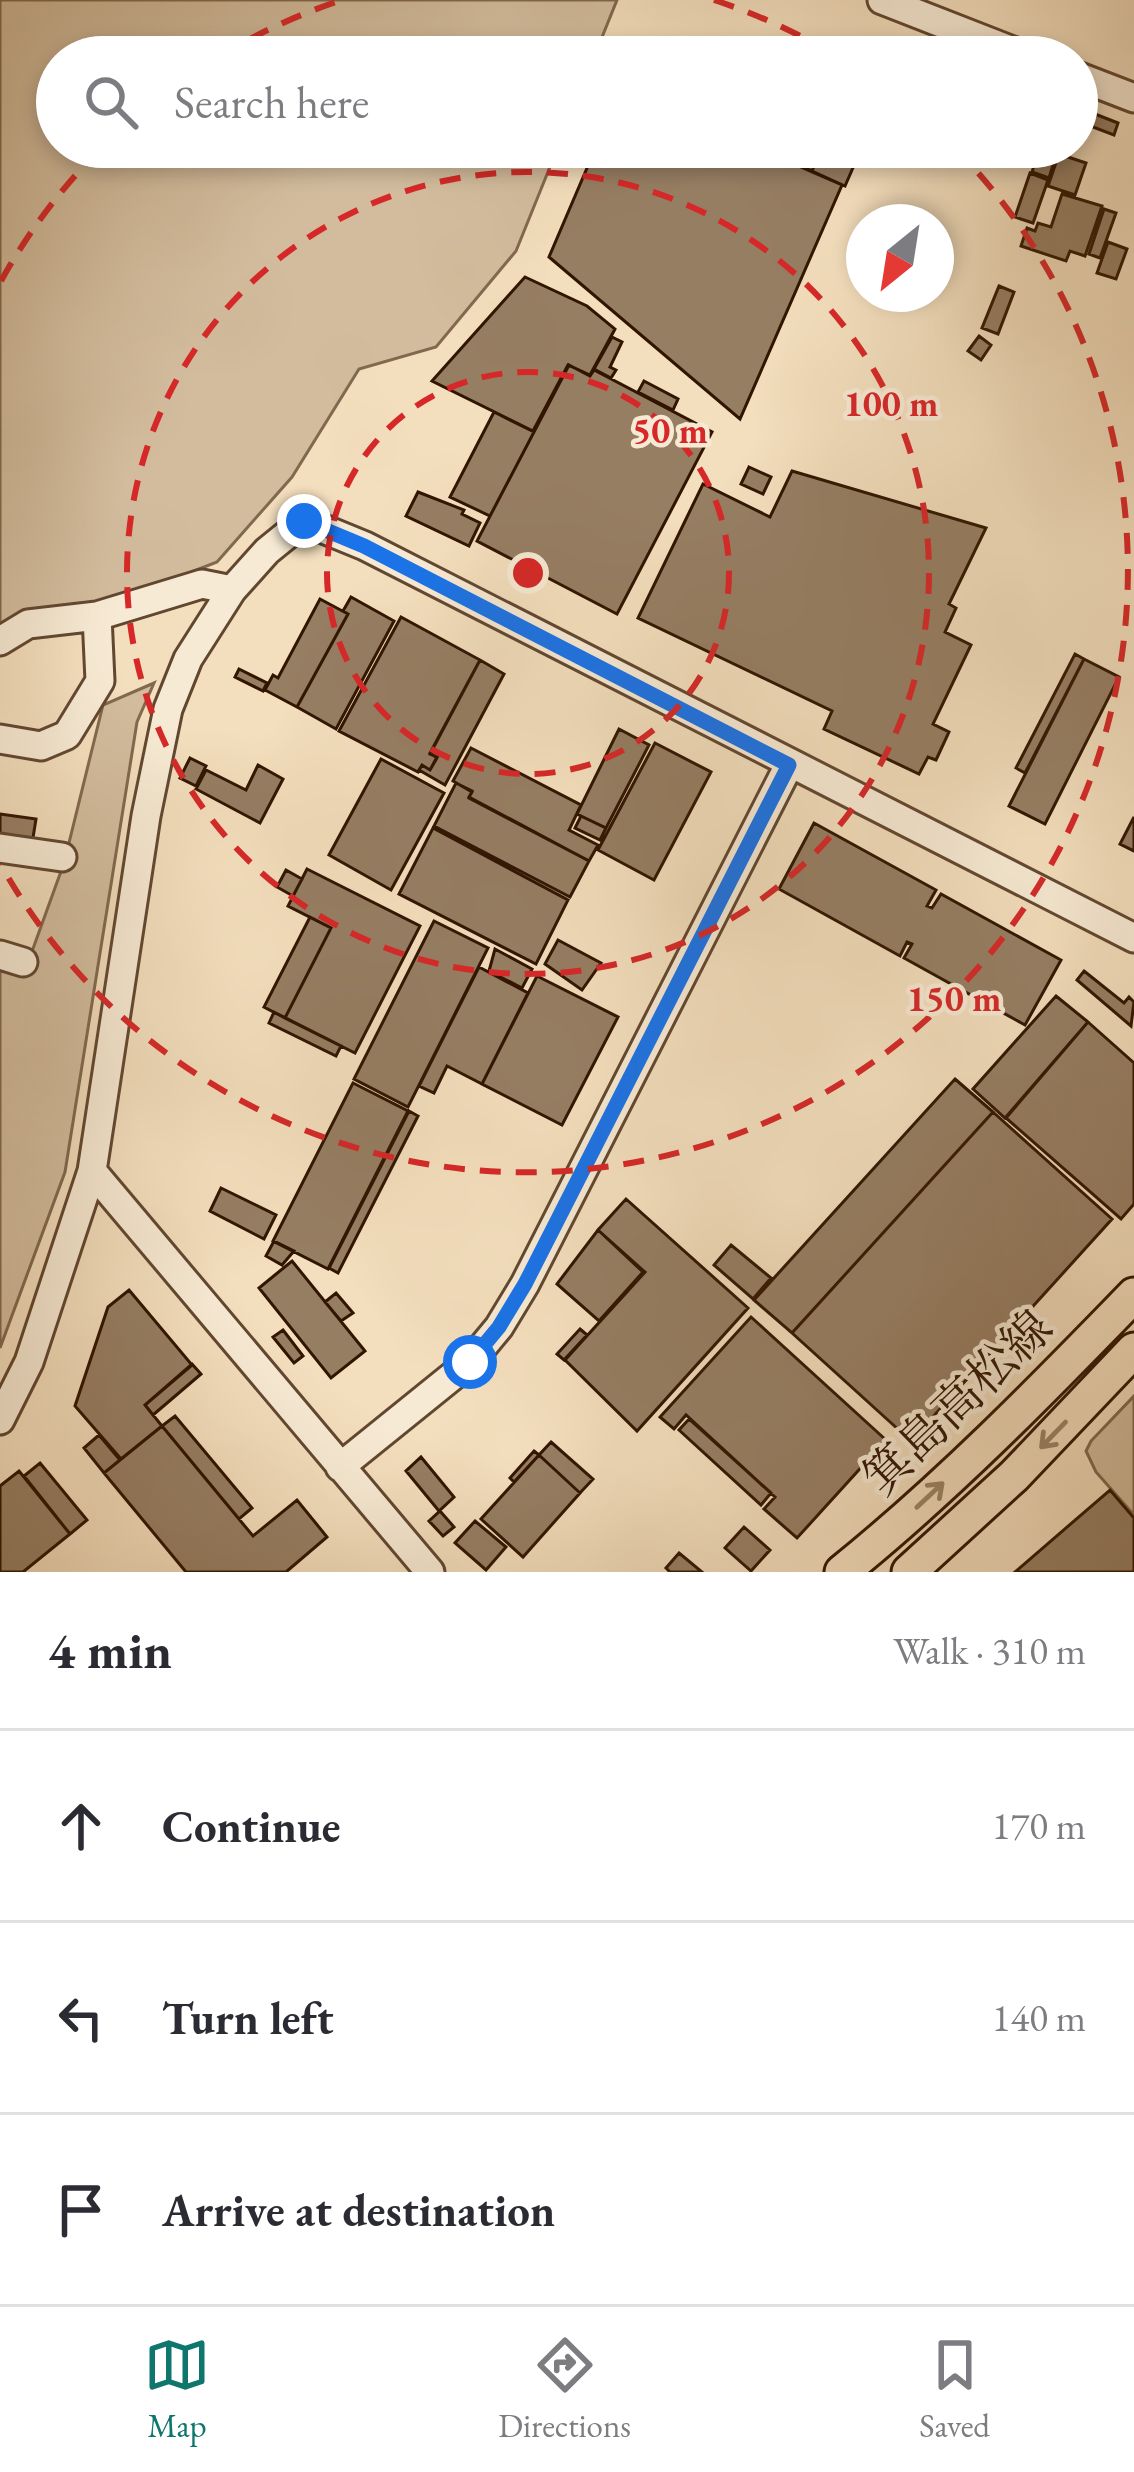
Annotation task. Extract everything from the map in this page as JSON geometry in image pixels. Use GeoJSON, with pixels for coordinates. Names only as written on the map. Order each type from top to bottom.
{"type":"FeatureCollection","features":[{"type":"Feature","properties":{"kind":"main road","name":"箕島高松線"},"geometry":{"type":"LineString","coordinates":[[842,1572],[885,1538],[1037,1395],[1134,1295]]}},
{"type":"Feature","properties":{"kind":"main road","name":"箕島高松線"},"geometry":{"type":"LineString","coordinates":[[922,1568],[1134,1350]]}},
{"type":"Feature","properties":{"kind":"street"},"geometry":{"type":"LineString","coordinates":[[883,0],[975,36]]}},
{"type":"Feature","properties":{"kind":"street"},"geometry":{"type":"LineString","coordinates":[[1098,84],[1134,98]]}},
{"type":"Feature","properties":{"kind":"street"},"geometry":{"type":"LineString","coordinates":[[0,1420],[29,1362],[92,1172],[146,816],[168,709],[188,658],[232,590],[267,551],[304,521],[364,546],[1134,938]]}},
{"type":"Feature","properties":{"kind":"street"},"geometry":{"type":"LineString","coordinates":[[0,641],[28,624],[97,616],[202,584],[232,590]]}},
{"type":"Feature","properties":{"kind":"street"},"geometry":{"type":"LineString","coordinates":[[0,740],[41,746],[67,735],[100,681],[97,616]]}},
{"type":"Feature","properties":{"kind":"street"},"geometry":{"type":"LineString","coordinates":[[340,1467],[470,1362],[499,1327],[789,765]]}},
{"type":"Feature","properties":{"kind":"street"},"geometry":{"type":"LineString","coordinates":[[0,848],[62,857]]}},
{"type":"Feature","properties":{"kind":"street"},"geometry":{"type":"LineString","coordinates":[[92,1172],[430,1572]]}},
{"type":"Feature","properties":{"kind":"shaded area"},"geometry":{"type":"Polygon","coordinates":[[[0,0],[617,0],[602,36],[36,36],[36,168],[550,168],[516,251],[436,347],[359,369],[292,477],[217,562],[107,605],[0,627],[0,0]]]}},
{"type":"Feature","properties":{"kind":"shaded area"},"geometry":{"type":"Polygon","coordinates":[[[154,683],[137,722],[65,1172],[0,1348],[0,962],[26,968],[64,863],[103,705],[154,683]]]}},
{"type":"Feature","properties":{"kind":"shaded area"},"geometry":{"type":"Polygon","coordinates":[[[1134,1396],[1134,1515],[1096,1472],[1086,1451],[1134,1396]]]}},
{"type":"Feature","properties":{"kind":"building"},"geometry":{"type":"Polygon","coordinates":[[[1098,115],[1118,123],[1114,135],[1098,129],[1098,115]]]}},
{"type":"Feature","properties":{"kind":"building"},"geometry":{"type":"Polygon","coordinates":[[[587,168],[803,168],[842,185],[740,419],[549,257],[587,168]]]}},
{"type":"Feature","properties":{"kind":"building"},"geometry":{"type":"Polygon","coordinates":[[[813,168],[853,168],[845,186],[813,168]]]}},
{"type":"Feature","properties":{"kind":"building"},"geometry":{"type":"Polygon","coordinates":[[[1033,168],[1052,168],[1049,178],[1032,172],[1033,168]]]}},
{"type":"Feature","properties":{"kind":"building"},"geometry":{"type":"Polygon","coordinates":[[[1054,168],[1084,168],[1075,195],[1048,186],[1054,168]]]}},
{"type":"Feature","properties":{"kind":"building"},"geometry":{"type":"Polygon","coordinates":[[[1030,173],[1048,180],[1033,223],[1015,217],[1030,173]]]}},
{"type":"Feature","properties":{"kind":"building"},"geometry":{"type":"Polygon","coordinates":[[[1062,194],[1102,206],[1085,256],[1070,251],[1066,261],[1021,246],[1027,228],[1035,231],[1038,223],[1051,227],[1062,194]]]}},
{"type":"Feature","properties":{"kind":"building"},"geometry":{"type":"Polygon","coordinates":[[[1104,209],[1116,213],[1100,258],[1089,254],[1104,209]]]}},
{"type":"Feature","properties":{"kind":"building"},"geometry":{"type":"Polygon","coordinates":[[[1108,242],[1127,249],[1116,279],[1097,273],[1108,242]]]}},
{"type":"Feature","properties":{"kind":"building"},"geometry":{"type":"Polygon","coordinates":[[[525,277],[587,306],[615,329],[590,375],[568,365],[533,431],[432,381],[525,277]]]}},
{"type":"Feature","properties":{"kind":"building"},"geometry":{"type":"Polygon","coordinates":[[[999,286],[1014,292],[998,334],[982,328],[999,286]]]}},
{"type":"Feature","properties":{"kind":"building"},"geometry":{"type":"Polygon","coordinates":[[[979,336],[991,345],[981,360],[968,351],[979,336]]]}},
{"type":"Feature","properties":{"kind":"building"},"geometry":{"type":"Polygon","coordinates":[[[612,337],[622,342],[610,367],[616,370],[611,378],[594,369],[612,337]]]}},
{"type":"Feature","properties":{"kind":"building"},"geometry":{"type":"Polygon","coordinates":[[[569,365],[590,376],[594,370],[712,432],[617,614],[477,541],[569,365]]]}},
{"type":"Feature","properties":{"kind":"building"},"geometry":{"type":"Polygon","coordinates":[[[644,381],[678,399],[673,410],[638,392],[644,381]]]}},
{"type":"Feature","properties":{"kind":"building"},"geometry":{"type":"Polygon","coordinates":[[[494,412],[534,432],[490,516],[450,497],[494,412]]]}},
{"type":"Feature","properties":{"kind":"building"},"geometry":{"type":"Polygon","coordinates":[[[749,467],[771,477],[763,494],[741,484],[749,467]]]}},
{"type":"Feature","properties":{"kind":"building"},"geometry":{"type":"Polygon","coordinates":[[[792,471],[986,528],[949,604],[956,608],[945,632],[971,645],[933,724],[949,732],[936,760],[928,757],[919,774],[824,729],[832,711],[638,618],[703,484],[770,517],[792,471]]]}},
{"type":"Feature","properties":{"kind":"building"},"geometry":{"type":"Polygon","coordinates":[[[418,492],[464,510],[462,514],[480,523],[469,546],[406,516],[418,492]]]}},
{"type":"Feature","properties":{"kind":"building"},"geometry":{"type":"Polygon","coordinates":[[[351,597],[394,621],[336,729],[297,707],[348,614],[343,611],[351,597]]]}},
{"type":"Feature","properties":{"kind":"building"},"geometry":{"type":"Polygon","coordinates":[[[320,599],[348,614],[297,707],[265,690],[273,675],[278,678],[320,599]]]}},
{"type":"Feature","properties":{"kind":"building"},"geometry":{"type":"Polygon","coordinates":[[[401,617],[480,660],[430,753],[437,758],[430,770],[422,765],[418,772],[339,731],[401,617]]]}},
{"type":"Feature","properties":{"kind":"building"},"geometry":{"type":"Polygon","coordinates":[[[1075,654],[1084,659],[1025,773],[1016,768],[1075,654]]]}},
{"type":"Feature","properties":{"kind":"building"},"geometry":{"type":"Polygon","coordinates":[[[1084,659],[1119,677],[1045,824],[1009,806],[1084,659]]]}},
{"type":"Feature","properties":{"kind":"building"},"geometry":{"type":"Polygon","coordinates":[[[480,660],[504,674],[445,785],[419,770],[422,765],[430,770],[437,757],[430,754],[480,660]]]}},
{"type":"Feature","properties":{"kind":"building"},"geometry":{"type":"Polygon","coordinates":[[[239,669],[267,683],[263,691],[235,677],[239,669]]]}},
{"type":"Feature","properties":{"kind":"building"},"geometry":{"type":"Polygon","coordinates":[[[619,729],[649,745],[606,828],[577,814],[619,729]]]}},
{"type":"Feature","properties":{"kind":"building"},"geometry":{"type":"Polygon","coordinates":[[[655,743],[711,772],[654,880],[598,850],[655,743]]]}},
{"type":"Feature","properties":{"kind":"building"},"geometry":{"type":"Polygon","coordinates":[[[471,748],[581,805],[569,830],[598,845],[589,861],[469,797],[472,792],[453,781],[471,748]]]}},
{"type":"Feature","properties":{"kind":"building"},"geometry":{"type":"Polygon","coordinates":[[[190,758],[206,766],[196,786],[180,778],[190,758]]]}},
{"type":"Feature","properties":{"kind":"building"},"geometry":{"type":"Polygon","coordinates":[[[381,759],[444,793],[391,890],[329,855],[381,759]]]}},
{"type":"Feature","properties":{"kind":"building"},"geometry":{"type":"Polygon","coordinates":[[[258,765],[283,779],[260,823],[196,789],[206,770],[246,790],[258,765]]]}},
{"type":"Feature","properties":{"kind":"building"},"geometry":{"type":"Polygon","coordinates":[[[456,783],[472,791],[469,798],[589,861],[570,897],[434,826],[456,783]]]}},
{"type":"Feature","properties":{"kind":"building"},"geometry":{"type":"Polygon","coordinates":[[[0,814],[36,819],[32,844],[0,840],[0,814]]]}},
{"type":"Feature","properties":{"kind":"building"},"geometry":{"type":"Polygon","coordinates":[[[581,816],[606,828],[600,840],[575,828],[581,816]]]}},
{"type":"Feature","properties":{"kind":"building"},"geometry":{"type":"Polygon","coordinates":[[[1134,817],[1134,851],[1120,844],[1134,817]]]}},
{"type":"Feature","properties":{"kind":"building"},"geometry":{"type":"Polygon","coordinates":[[[814,823],[936,890],[927,906],[932,908],[941,894],[1061,960],[1025,1025],[904,958],[912,944],[907,942],[900,956],[779,889],[814,823]]]}},
{"type":"Feature","properties":{"kind":"building"},"geometry":{"type":"Polygon","coordinates":[[[433,828],[568,900],[536,964],[399,894],[433,828]]]}},
{"type":"Feature","properties":{"kind":"building"},"geometry":{"type":"Polygon","coordinates":[[[307,869],[420,926],[355,1053],[285,1018],[331,928],[288,906],[307,869]]]}},
{"type":"Feature","properties":{"kind":"building"},"geometry":{"type":"Polygon","coordinates":[[[286,870],[302,879],[293,896],[277,887],[286,870]]]}},
{"type":"Feature","properties":{"kind":"building"},"geometry":{"type":"Polygon","coordinates":[[[310,917],[331,928],[285,1018],[264,1007],[310,917]]]}},
{"type":"Feature","properties":{"kind":"building"},"geometry":{"type":"Polygon","coordinates":[[[434,921],[488,948],[408,1107],[354,1079],[434,921]]]}},
{"type":"Feature","properties":{"kind":"building"},"geometry":{"type":"Polygon","coordinates":[[[558,940],[601,963],[582,990],[545,964],[558,940]]]}},
{"type":"Feature","properties":{"kind":"building"},"geometry":{"type":"Polygon","coordinates":[[[495,949],[532,969],[522,988],[489,971],[495,949]]]}},
{"type":"Feature","properties":{"kind":"building"},"geometry":{"type":"Polygon","coordinates":[[[479,967],[528,993],[482,1084],[447,1066],[434,1093],[419,1086],[479,967]]]}},
{"type":"Feature","properties":{"kind":"building"},"geometry":{"type":"Polygon","coordinates":[[[1084,971],[1124,1003],[1129,997],[1134,1002],[1131,1026],[1077,980],[1084,971]]]}},
{"type":"Feature","properties":{"kind":"building"},"geometry":{"type":"Polygon","coordinates":[[[537,976],[618,1017],[562,1125],[482,1084],[537,976]]]}},
{"type":"Feature","properties":{"kind":"building"},"geometry":{"type":"Polygon","coordinates":[[[1056,996],[1088,1022],[1005,1118],[973,1089],[1056,996]]]}},
{"type":"Feature","properties":{"kind":"building"},"geometry":{"type":"Polygon","coordinates":[[[274,1012],[341,1046],[336,1056],[269,1023],[274,1012]]]}},
{"type":"Feature","properties":{"kind":"building"},"geometry":{"type":"Polygon","coordinates":[[[1088,1022],[1134,1063],[1134,1204],[1121,1219],[1006,1118],[1088,1022]]]}},
{"type":"Feature","properties":{"kind":"building"},"geometry":{"type":"Polygon","coordinates":[[[955,1079],[993,1112],[792,1333],[754,1300],[955,1079]]]}},
{"type":"Feature","properties":{"kind":"building"},"geometry":{"type":"Polygon","coordinates":[[[353,1083],[408,1111],[328,1269],[273,1241],[353,1083]]]}},
{"type":"Feature","properties":{"kind":"building"},"geometry":{"type":"Polygon","coordinates":[[[409,1111],[418,1116],[338,1273],[329,1268],[409,1111]]]}},
{"type":"Feature","properties":{"kind":"building"},"geometry":{"type":"Polygon","coordinates":[[[993,1112],[1112,1219],[911,1441],[792,1333],[993,1112]]]}},
{"type":"Feature","properties":{"kind":"building"},"geometry":{"type":"Polygon","coordinates":[[[221,1188],[276,1215],[264,1239],[210,1211],[221,1188]]]}},
{"type":"Feature","properties":{"kind":"building"},"geometry":{"type":"Polygon","coordinates":[[[626,1199],[748,1308],[637,1431],[565,1360],[645,1272],[598,1230],[626,1199]]]}},
{"type":"Feature","properties":{"kind":"building"},"geometry":{"type":"Polygon","coordinates":[[[598,1230],[643,1272],[599,1321],[557,1284],[598,1230]]]}},
{"type":"Feature","properties":{"kind":"building"},"geometry":{"type":"Polygon","coordinates":[[[274,1241],[294,1251],[282,1265],[266,1256],[274,1241]]]}},
{"type":"Feature","properties":{"kind":"building"},"geometry":{"type":"Polygon","coordinates":[[[731,1245],[771,1278],[753,1299],[714,1265],[731,1245]]]}},
{"type":"Feature","properties":{"kind":"building"},"geometry":{"type":"Polygon","coordinates":[[[292,1261],[365,1351],[331,1378],[259,1288],[292,1261]]]}},
{"type":"Feature","properties":{"kind":"building"},"geometry":{"type":"Polygon","coordinates":[[[129,1290],[192,1365],[145,1405],[162,1426],[121,1459],[75,1406],[108,1307],[129,1290]]]}},
{"type":"Feature","properties":{"kind":"building"},"geometry":{"type":"Polygon","coordinates":[[[336,1293],[353,1313],[341,1321],[325,1302],[336,1293]]]}},
{"type":"Feature","properties":{"kind":"building"},"geometry":{"type":"Polygon","coordinates":[[[751,1317],[886,1440],[797,1538],[764,1509],[775,1497],[686,1415],[674,1429],[660,1417],[751,1317]]]}},
{"type":"Feature","properties":{"kind":"building"},"geometry":{"type":"Polygon","coordinates":[[[580,1329],[587,1335],[564,1360],[557,1354],[580,1329]]]}},
{"type":"Feature","properties":{"kind":"building"},"geometry":{"type":"Polygon","coordinates":[[[283,1330],[303,1356],[294,1363],[273,1337],[283,1330]]]}},
{"type":"Feature","properties":{"kind":"building"},"geometry":{"type":"Polygon","coordinates":[[[192,1364],[201,1374],[153,1415],[145,1405],[192,1364]]]}},
{"type":"Feature","properties":{"kind":"building"},"geometry":{"type":"Polygon","coordinates":[[[175,1416],[252,1508],[239,1519],[162,1426],[175,1416]]]}},
{"type":"Feature","properties":{"kind":"building"},"geometry":{"type":"Polygon","coordinates":[[[689,1419],[771,1493],[761,1505],[679,1430],[689,1419]]]}},
{"type":"Feature","properties":{"kind":"building"},"geometry":{"type":"Polygon","coordinates":[[[162,1426],[253,1536],[297,1500],[327,1537],[286,1572],[186,1572],[104,1473],[162,1426]]]}},
{"type":"Feature","properties":{"kind":"building"},"geometry":{"type":"Polygon","coordinates":[[[99,1435],[120,1460],[104,1473],[84,1448],[99,1435]]]}},
{"type":"Feature","properties":{"kind":"building"},"geometry":{"type":"Polygon","coordinates":[[[551,1442],[593,1479],[580,1493],[539,1455],[551,1442]]]}},
{"type":"Feature","properties":{"kind":"building"},"geometry":{"type":"Polygon","coordinates":[[[534,1451],[539,1455],[514,1482],[510,1478],[534,1451]]]}},
{"type":"Feature","properties":{"kind":"building"},"geometry":{"type":"Polygon","coordinates":[[[539,1455],[580,1493],[523,1557],[481,1519],[539,1455]]]}},
{"type":"Feature","properties":{"kind":"building"},"geometry":{"type":"Polygon","coordinates":[[[421,1457],[454,1497],[439,1511],[406,1471],[421,1457]]]}},
{"type":"Feature","properties":{"kind":"building"},"geometry":{"type":"Polygon","coordinates":[[[40,1463],[87,1520],[70,1534],[24,1476],[40,1463]]]}},
{"type":"Feature","properties":{"kind":"building"},"geometry":{"type":"Polygon","coordinates":[[[19,1471],[70,1534],[23,1572],[0,1572],[0,1486],[19,1471]]]}},
{"type":"Feature","properties":{"kind":"building"},"geometry":{"type":"Polygon","coordinates":[[[1110,1490],[1134,1518],[1134,1572],[1015,1572],[1110,1490]]]}},
{"type":"Feature","properties":{"kind":"building"},"geometry":{"type":"Polygon","coordinates":[[[440,1511],[454,1527],[443,1536],[429,1521],[440,1511]]]}},
{"type":"Feature","properties":{"kind":"building"},"geometry":{"type":"Polygon","coordinates":[[[475,1521],[506,1547],[486,1570],[455,1543],[475,1521]]]}},
{"type":"Feature","properties":{"kind":"building"},"geometry":{"type":"Polygon","coordinates":[[[744,1527],[770,1550],[751,1571],[725,1548],[744,1527]]]}},
{"type":"Feature","properties":{"kind":"building"},"geometry":{"type":"Polygon","coordinates":[[[679,1553],[702,1572],[670,1572],[666,1568],[679,1553]]]}},
{"type":"Feature","properties":{"kind":"route"},"geometry":{"type":"LineString","coordinates":[[304,521],[364,546],[789,765],[525,1284],[470,1362]]}}]}
